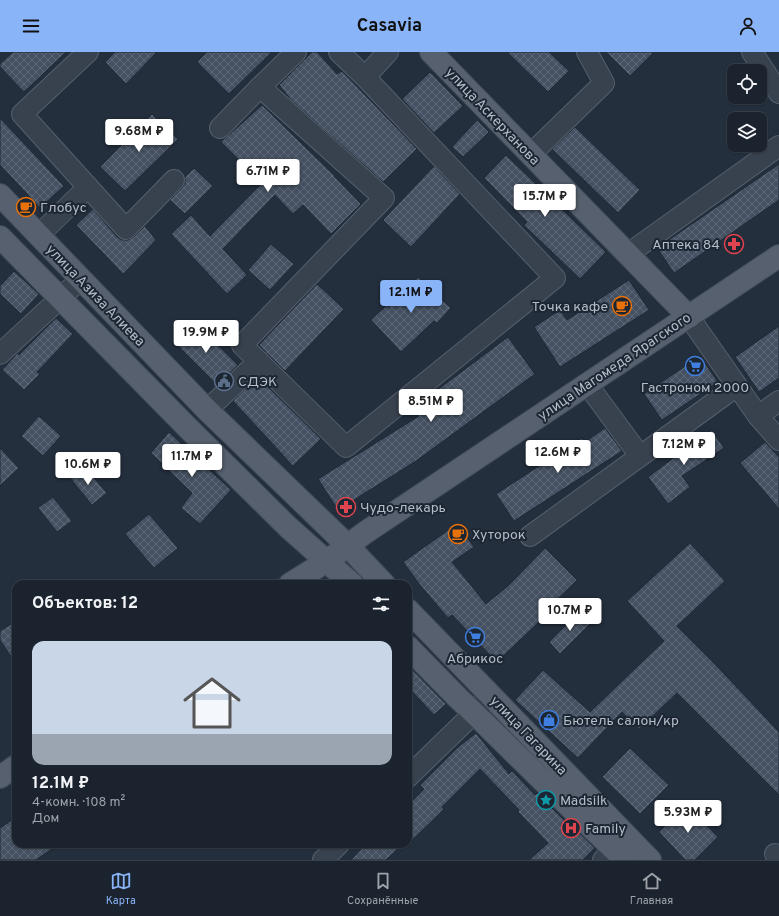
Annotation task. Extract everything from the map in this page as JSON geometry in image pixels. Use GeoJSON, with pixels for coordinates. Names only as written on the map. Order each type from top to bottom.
{"type":"FeatureCollection","features":[{"type":"Feature","properties":{"kind":"main road","name":"улица Аскерханова"},"geometry":{"type":"LineString","coordinates":[[431,52],[689,316]]}},
{"type":"Feature","properties":{"kind":"main road","name":"улица Азиза Алиева"},"geometry":{"type":"LineString","coordinates":[[0,195],[208,410],[348,546]]}},
{"type":"Feature","properties":{"kind":"main road","name":"улица Азиза Алиева"},"geometry":{"type":"LineString","coordinates":[[0,237],[17,256],[189,429],[288,527],[327,561]]}},
{"type":"Feature","properties":{"kind":"main road","name":"улица Магомеда Ярагского"},"geometry":{"type":"LineString","coordinates":[[296,580],[327,561],[366,532],[779,256]]}},
{"type":"Feature","properties":{"kind":"main road"},"geometry":{"type":"LineString","coordinates":[[348,546],[380,580]]}},
{"type":"Feature","properties":{"kind":"main road"},"geometry":{"type":"LineString","coordinates":[[327,561],[348,580]]}},
{"type":"Feature","properties":{"kind":"main road","name":"улица Гагарина"},"geometry":{"type":"LineString","coordinates":[[412,614],[650,860]]}},
{"type":"Feature","properties":{"kind":"main road","name":"улица Гагарина"},"geometry":{"type":"LineString","coordinates":[[412,651],[540,779],[614,856]]}},
{"type":"Feature","properties":{"kind":"main road"},"geometry":{"type":"LineString","coordinates":[[0,777],[12,769]]}},
{"type":"Feature","properties":{"kind":"street"},"geometry":{"type":"LineString","coordinates":[[88,52],[22,114],[126,229],[174,180]]}},
{"type":"Feature","properties":{"kind":"street"},"geometry":{"type":"LineString","coordinates":[[220,128],[296,52]]}},
{"type":"Feature","properties":{"kind":"street"},"geometry":{"type":"LineString","coordinates":[[260,87],[384,198],[242,345],[346,447],[555,278],[365,77],[339,52]]}},
{"type":"Feature","properties":{"kind":"street"},"geometry":{"type":"LineString","coordinates":[[365,77],[388,52]]}},
{"type":"Feature","properties":{"kind":"street"},"geometry":{"type":"LineString","coordinates":[[531,154],[604,83],[587,52]]}},
{"type":"Feature","properties":{"kind":"street"},"geometry":{"type":"LineString","coordinates":[[752,52],[779,93]]}},
{"type":"Feature","properties":{"kind":"street"},"geometry":{"type":"LineString","coordinates":[[628,254],[779,146]]}},
{"type":"Feature","properties":{"kind":"street"},"geometry":{"type":"LineString","coordinates":[[39,235],[88,187]]}},
{"type":"Feature","properties":{"kind":"street"},"geometry":{"type":"LineString","coordinates":[[0,354],[81,279]]}},
{"type":"Feature","properties":{"kind":"street"},"geometry":{"type":"LineString","coordinates":[[689,316],[758,416],[779,440]]}},
{"type":"Feature","properties":{"kind":"street"},"geometry":{"type":"LineString","coordinates":[[208,410],[259,361]]}},
{"type":"Feature","properties":{"kind":"street"},"geometry":{"type":"LineString","coordinates":[[587,384],[640,456]]}},
{"type":"Feature","properties":{"kind":"street"},"geometry":{"type":"LineString","coordinates":[[530,536],[737,386]]}},
{"type":"Feature","properties":{"kind":"street"},"geometry":{"type":"LineString","coordinates":[[758,416],[779,401]]}},
{"type":"Feature","properties":{"kind":"street"},"geometry":{"type":"LineString","coordinates":[[412,773],[474,713],[490,695]]}},
{"type":"Feature","properties":{"kind":"street"},"geometry":{"type":"LineString","coordinates":[[323,860],[335,848]]}},
{"type":"Feature","properties":{"kind":"building"},"geometry":{"type":"Polygon","coordinates":[[[13,52],[66,52],[24,92],[0,67],[0,64],[13,52]]]}},
{"type":"Feature","properties":{"kind":"building"},"geometry":{"type":"Polygon","coordinates":[[[115,52],[157,52],[126,84],[105,62],[115,52]]]}},
{"type":"Feature","properties":{"kind":"building"},"geometry":{"type":"Polygon","coordinates":[[[207,52],[272,52],[229,94],[197,62],[207,52]]]}},
{"type":"Feature","properties":{"kind":"building"},"geometry":{"type":"Polygon","coordinates":[[[312,52],[317,52],[337,74],[342,71],[417,149],[383,182],[291,100],[279,85],[312,52]]]}},
{"type":"Feature","properties":{"kind":"building"},"geometry":{"type":"Polygon","coordinates":[[[507,52],[549,52],[569,71],[548,92],[507,52]]]}},
{"type":"Feature","properties":{"kind":"building"},"geometry":{"type":"Polygon","coordinates":[[[606,52],[654,52],[630,76],[606,52]]]}},
{"type":"Feature","properties":{"kind":"building"},"geometry":{"type":"Polygon","coordinates":[[[430,72],[463,106],[434,133],[402,99],[430,72]]]}},
{"type":"Feature","properties":{"kind":"building"},"geometry":{"type":"Polygon","coordinates":[[[262,105],[335,176],[361,204],[331,234],[303,205],[293,214],[275,195],[223,249],[247,275],[227,294],[171,234],[191,215],[210,236],[262,183],[221,142],[262,105]]]}},
{"type":"Feature","properties":{"kind":"building"},"geometry":{"type":"Polygon","coordinates":[[[152,114],[178,139],[125,191],[100,167],[152,114]]]}},
{"type":"Feature","properties":{"kind":"building"},"geometry":{"type":"Polygon","coordinates":[[[0,118],[64,186],[40,208],[0,165],[0,118]]]}},
{"type":"Feature","properties":{"kind":"building"},"geometry":{"type":"Polygon","coordinates":[[[477,120],[489,132],[463,157],[452,147],[477,120]]]}},
{"type":"Feature","properties":{"kind":"building"},"geometry":{"type":"Polygon","coordinates":[[[575,127],[640,190],[618,213],[552,149],[575,127]]]}},
{"type":"Feature","properties":{"kind":"building"},"geometry":{"type":"Polygon","coordinates":[[[506,155],[606,252],[580,279],[524,225],[527,222],[484,178],[506,155]]]}},
{"type":"Feature","properties":{"kind":"building"},"geometry":{"type":"Polygon","coordinates":[[[779,164],[779,200],[674,273],[657,248],[779,164]]]}},
{"type":"Feature","properties":{"kind":"building"},"geometry":{"type":"Polygon","coordinates":[[[434,166],[460,194],[411,247],[383,220],[434,166]]]}},
{"type":"Feature","properties":{"kind":"building"},"geometry":{"type":"Polygon","coordinates":[[[194,168],[213,186],[185,214],[170,200],[182,188],[185,183],[185,177],[194,168]]]}},
{"type":"Feature","properties":{"kind":"building"},"geometry":{"type":"Polygon","coordinates":[[[93,209],[117,237],[122,240],[128,240],[134,237],[145,226],[156,240],[123,274],[76,225],[93,209]]]}},
{"type":"Feature","properties":{"kind":"building"},"geometry":{"type":"Polygon","coordinates":[[[271,244],[294,264],[270,290],[248,270],[271,244]]]}},
{"type":"Feature","properties":{"kind":"building"},"geometry":{"type":"Polygon","coordinates":[[[14,271],[39,294],[21,314],[0,294],[0,286],[14,271]]]}},
{"type":"Feature","properties":{"kind":"building"},"geometry":{"type":"Polygon","coordinates":[[[418,277],[451,308],[437,323],[434,321],[401,352],[371,320],[387,305],[389,307],[418,277]]]}},
{"type":"Feature","properties":{"kind":"building"},"geometry":{"type":"Polygon","coordinates":[[[629,280],[649,310],[560,367],[534,327],[560,310],[567,320],[629,280]]]}},
{"type":"Feature","properties":{"kind":"building"},"geometry":{"type":"Polygon","coordinates":[[[317,284],[344,309],[285,371],[259,345],[317,284]]]}},
{"type":"Feature","properties":{"kind":"building"},"geometry":{"type":"Polygon","coordinates":[[[56,318],[73,334],[37,372],[40,374],[24,390],[2,370],[56,318]]]}},
{"type":"Feature","properties":{"kind":"building"},"geometry":{"type":"Polygon","coordinates":[[[195,323],[238,365],[217,385],[175,343],[195,323]]]}},
{"type":"Feature","properties":{"kind":"building"},"geometry":{"type":"Polygon","coordinates":[[[779,326],[779,378],[759,392],[735,357],[779,326]]]}},
{"type":"Feature","properties":{"kind":"building"},"geometry":{"type":"Polygon","coordinates":[[[508,337],[535,374],[416,461],[338,510],[318,479],[419,416],[413,408],[508,337]]]}},
{"type":"Feature","properties":{"kind":"building"},"geometry":{"type":"Polygon","coordinates":[[[700,356],[718,382],[662,420],[644,394],[700,356]]]}},
{"type":"Feature","properties":{"kind":"building"},"geometry":{"type":"Polygon","coordinates":[[[258,377],[321,439],[293,466],[233,401],[258,377]]]}},
{"type":"Feature","properties":{"kind":"building"},"geometry":{"type":"Polygon","coordinates":[[[39,416],[61,436],[43,456],[21,436],[39,416]]]}},
{"type":"Feature","properties":{"kind":"building"},"geometry":{"type":"Polygon","coordinates":[[[605,428],[622,451],[514,521],[496,494],[582,438],[585,442],[605,428]]]}},
{"type":"Feature","properties":{"kind":"building"},"geometry":{"type":"Polygon","coordinates":[[[712,430],[724,448],[682,476],[690,487],[668,504],[648,477],[676,456],[674,454],[712,430]]]}},
{"type":"Feature","properties":{"kind":"building"},"geometry":{"type":"Polygon","coordinates":[[[169,432],[231,490],[200,524],[181,508],[192,493],[151,453],[169,432]]]}},
{"type":"Feature","properties":{"kind":"building"},"geometry":{"type":"Polygon","coordinates":[[[765,442],[779,457],[779,509],[740,463],[765,442]]]}},
{"type":"Feature","properties":{"kind":"building"},"geometry":{"type":"Polygon","coordinates":[[[0,448],[19,468],[0,486],[0,448]]]}},
{"type":"Feature","properties":{"kind":"building"},"geometry":{"type":"Polygon","coordinates":[[[84,466],[107,493],[92,505],[70,478],[84,466]]]}},
{"type":"Feature","properties":{"kind":"building"},"geometry":{"type":"Polygon","coordinates":[[[53,497],[72,521],[57,532],[38,508],[53,497]]]}},
{"type":"Feature","properties":{"kind":"building"},"geometry":{"type":"Polygon","coordinates":[[[149,514],[178,548],[154,568],[125,534],[149,514]]]}},
{"type":"Feature","properties":{"kind":"building"},"geometry":{"type":"Polygon","coordinates":[[[457,524],[474,547],[452,562],[486,604],[510,584],[545,548],[577,580],[540,616],[542,619],[497,662],[452,615],[448,618],[403,562],[457,524]]]}},
{"type":"Feature","properties":{"kind":"building"},"geometry":{"type":"Polygon","coordinates":[[[690,543],[725,581],[677,626],[779,732],[779,795],[677,693],[639,729],[622,712],[578,758],[515,700],[543,670],[590,712],[664,641],[627,601],[690,543]]]}},
{"type":"Feature","properties":{"kind":"building"},"geometry":{"type":"Polygon","coordinates":[[[580,611],[591,623],[560,654],[549,642],[580,611]]]}},
{"type":"Feature","properties":{"kind":"building"},"geometry":{"type":"Polygon","coordinates":[[[12,624],[12,658],[0,640],[0,631],[12,624]]]}},
{"type":"Feature","properties":{"kind":"building"},"geometry":{"type":"Polygon","coordinates":[[[412,669],[446,704],[434,715],[412,691],[412,669]]]}},
{"type":"Feature","properties":{"kind":"building"},"geometry":{"type":"Polygon","coordinates":[[[476,733],[509,774],[512,771],[535,795],[537,793],[595,848],[583,860],[529,860],[548,843],[480,769],[442,807],[444,809],[412,840],[412,801],[424,789],[420,785],[458,747],[476,733]]]}},
{"type":"Feature","properties":{"kind":"building"},"geometry":{"type":"Polygon","coordinates":[[[630,748],[669,785],[640,814],[602,777],[630,748]]]}},
{"type":"Feature","properties":{"kind":"building"},"geometry":{"type":"Polygon","coordinates":[[[687,805],[718,837],[695,860],[685,860],[659,832],[687,805]]]}},
{"type":"Feature","properties":{"kind":"building"},"geometry":{"type":"Polygon","coordinates":[[[12,820],[12,848],[53,848],[36,860],[0,860],[0,828],[12,820]]]}},
{"type":"Feature","properties":{"kind":"building"},"geometry":{"type":"Polygon","coordinates":[[[362,848],[399,848],[386,860],[351,860],[362,848]]]}},
{"type":"Feature","properties":{"kind":"place","name":"Глобус"},"geometry":{"type":"Point","coordinates":[26,207]}},
{"type":"Feature","properties":{"kind":"place","name":"Аптека 84"},"geometry":{"type":"Point","coordinates":[734,244]}},
{"type":"Feature","properties":{"kind":"place","name":"Точка кафе"},"geometry":{"type":"Point","coordinates":[622,306]}},
{"type":"Feature","properties":{"kind":"place","name":"Гастроном 2000"},"geometry":{"type":"Point","coordinates":[695,366]}},
{"type":"Feature","properties":{"kind":"place","name":"СДЭК"},"geometry":{"type":"Point","coordinates":[224,381]}},
{"type":"Feature","properties":{"kind":"place","name":"Чудо-лекарь"},"geometry":{"type":"Point","coordinates":[346,507]}},
{"type":"Feature","properties":{"kind":"place","name":"Хуторок"},"geometry":{"type":"Point","coordinates":[458,534]}},
{"type":"Feature","properties":{"kind":"place","name":"Абрикос"},"geometry":{"type":"Point","coordinates":[475,637]}},
{"type":"Feature","properties":{"kind":"place","name":"Бютель салон/кр"},"geometry":{"type":"Point","coordinates":[549,720]}},
{"type":"Feature","properties":{"kind":"place","name":"Madsilk"},"geometry":{"type":"Point","coordinates":[546,800]}},
{"type":"Feature","properties":{"kind":"place","name":"Family"},"geometry":{"type":"Point","coordinates":[571,828]}}]}
